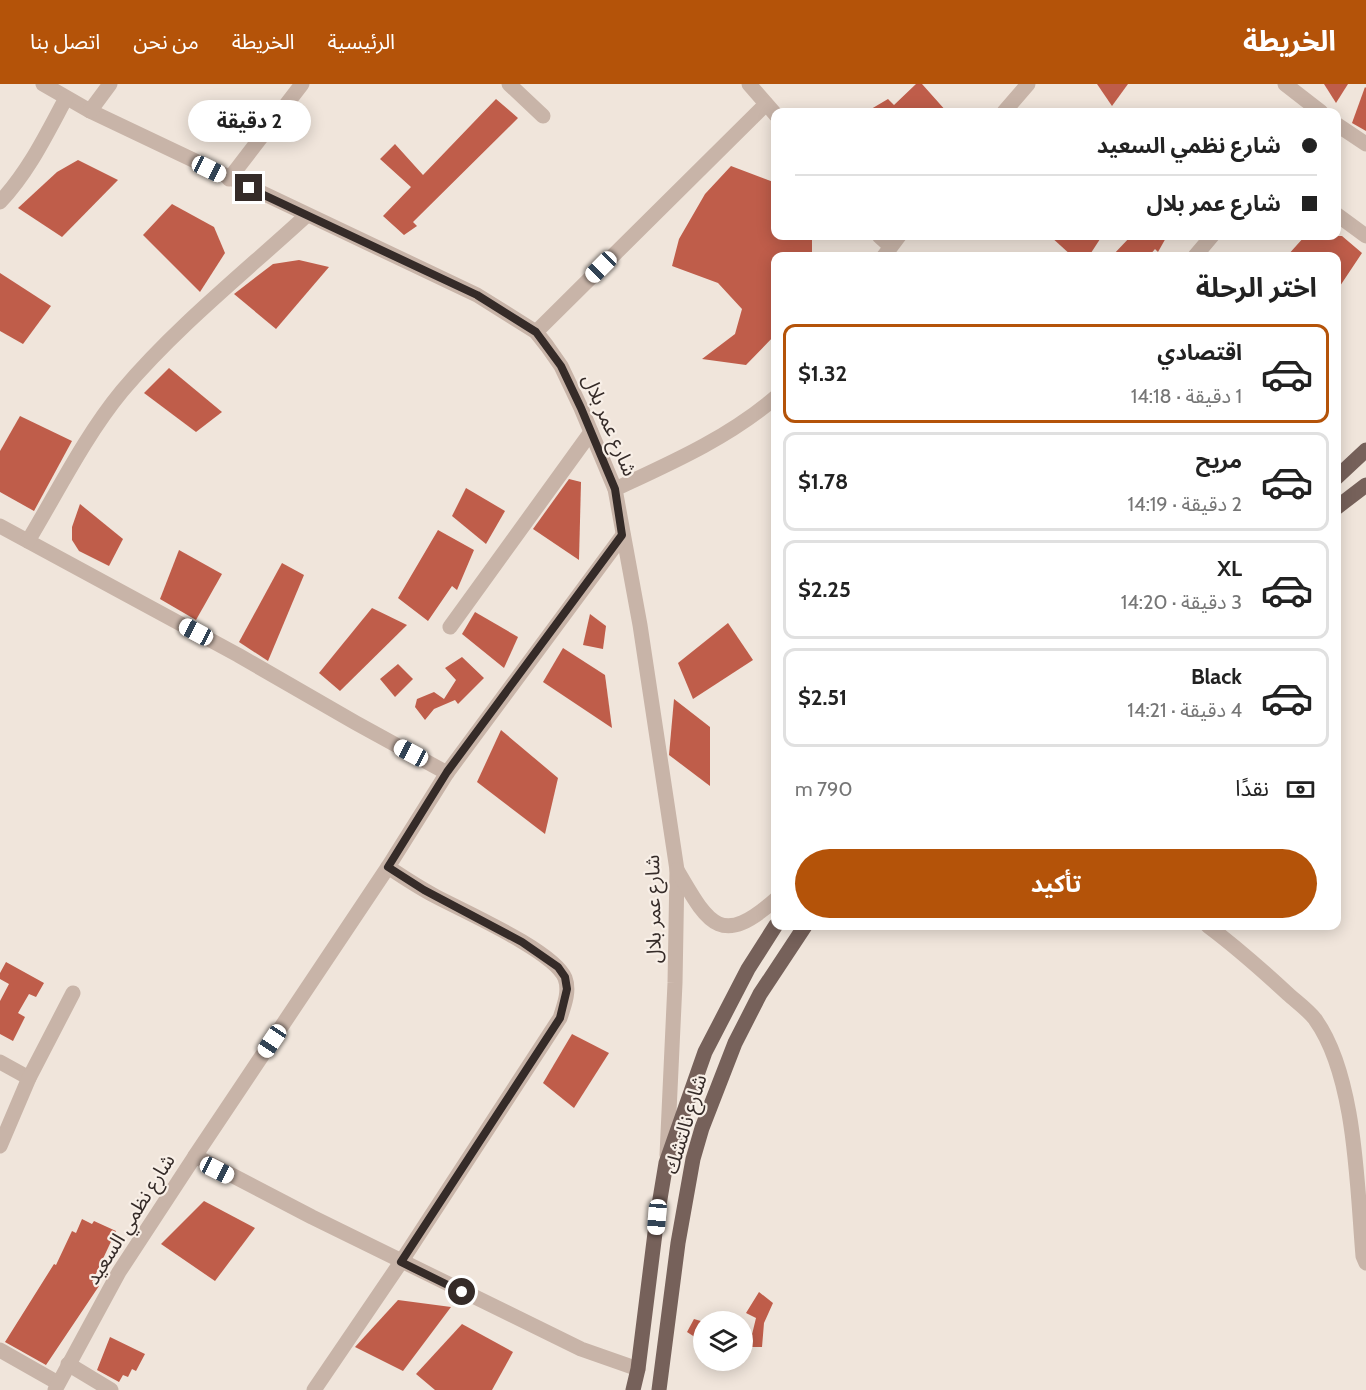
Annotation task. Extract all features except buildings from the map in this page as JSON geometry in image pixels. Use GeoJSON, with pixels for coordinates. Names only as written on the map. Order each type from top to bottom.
{"type":"FeatureCollection","features":[{"type":"Feature","properties":{"kind":"main road"},"geometry":{"type":"LineString","coordinates":[[1341,471],[1366,450]]}},
{"type":"Feature","properties":{"kind":"main road"},"geometry":{"type":"LineString","coordinates":[[1341,504],[1366,485]]}},
{"type":"Feature","properties":{"kind":"main road","name":"شارع نالتشك"},"geometry":{"type":"LineString","coordinates":[[633,1390],[638,1369],[666,1163],[705,1052],[748,969],[773,930]]}},
{"type":"Feature","properties":{"kind":"main road","name":"شارع نالتشك"},"geometry":{"type":"LineString","coordinates":[[663,1389],[678,1243],[693,1159],[702,1128],[735,1043],[760,994],[802,930]]}},
{"type":"Feature","properties":{"kind":"street","name":"شارع عمر بلال"},"geometry":{"type":"LineString","coordinates":[[43,84],[90,111],[229,179],[477,295],[536,332],[561,366],[615,489],[640,625],[677,870],[675,983],[666,1163]]}},
{"type":"Feature","properties":{"kind":"street"},"geometry":{"type":"LineString","coordinates":[[90,111],[110,84]]}},
{"type":"Feature","properties":{"kind":"street"},"geometry":{"type":"LineString","coordinates":[[229,179],[246,153],[302,84]]}},
{"type":"Feature","properties":{"kind":"street"},"geometry":{"type":"LineString","coordinates":[[509,84],[543,116]]}},
{"type":"Feature","properties":{"kind":"street"},"geometry":{"type":"LineString","coordinates":[[536,332],[771,109],[749,84]]}},
{"type":"Feature","properties":{"kind":"street"},"geometry":{"type":"LineString","coordinates":[[1007,108],[1028,84]]}},
{"type":"Feature","properties":{"kind":"street"},"geometry":{"type":"LineString","coordinates":[[1285,84],[1316,108]]}},
{"type":"Feature","properties":{"kind":"street"},"geometry":{"type":"LineString","coordinates":[[0,202],[17,183],[39,149],[66,98]]}},
{"type":"Feature","properties":{"kind":"street"},"geometry":{"type":"LineString","coordinates":[[1341,126],[1366,144]]}},
{"type":"Feature","properties":{"kind":"street"},"geometry":{"type":"LineString","coordinates":[[28,541],[92,432],[122,391],[171,340],[307,215]]}},
{"type":"Feature","properties":{"kind":"street"},"geometry":{"type":"LineString","coordinates":[[1341,218],[1366,236]]}},
{"type":"Feature","properties":{"kind":"street"},"geometry":{"type":"LineString","coordinates":[[1198,252],[1209,240]]}},
{"type":"Feature","properties":{"kind":"street"},"geometry":{"type":"LineString","coordinates":[[615,489],[698,450],[771,401]]}},
{"type":"Feature","properties":{"kind":"street"},"geometry":{"type":"LineString","coordinates":[[450,627],[591,432]]}},
{"type":"Feature","properties":{"kind":"street"},"geometry":{"type":"LineString","coordinates":[[0,526],[447,772]]}},
{"type":"Feature","properties":{"kind":"street"},"geometry":{"type":"LineString","coordinates":[[195,1156],[388,867],[447,772],[622,535]]}},
{"type":"Feature","properties":{"kind":"street"},"geometry":{"type":"LineString","coordinates":[[314,1390],[401,1262],[560,1018],[567,989],[565,977],[546,957],[424,890],[388,867]]}},
{"type":"Feature","properties":{"kind":"street"},"geometry":{"type":"LineString","coordinates":[[677,870],[697,904],[711,921],[726,927],[740,925],[771,903]]}},
{"type":"Feature","properties":{"kind":"street"},"geometry":{"type":"LineString","coordinates":[[1213,930],[1247,956],[1314,1018],[1325,1036],[1343,1088],[1354,1155],[1363,1256],[1366,1263]]}},
{"type":"Feature","properties":{"kind":"street"},"geometry":{"type":"LineString","coordinates":[[0,1146],[29,1078],[73,993]]}},
{"type":"Feature","properties":{"kind":"street"},"geometry":{"type":"LineString","coordinates":[[0,1062],[29,1078]]}},
{"type":"Feature","properties":{"kind":"street","name":"شارع نظمي السعيد"},"geometry":{"type":"LineString","coordinates":[[57,1387],[118,1272],[195,1156],[217,1170],[401,1262],[581,1349],[638,1369]]}},
{"type":"Feature","properties":{"kind":"street"},"geometry":{"type":"LineString","coordinates":[[0,1350],[57,1387]]}},
{"type":"Feature","properties":{"kind":"street"},"geometry":{"type":"LineString","coordinates":[[68,1364],[111,1390]]}},
{"type":"Feature","properties":{"kind":"route"},"geometry":{"type":"LineString","coordinates":[[249,188],[477,295],[536,332],[561,366],[615,489],[622,535],[447,772],[388,867],[424,890],[522,942],[546,957],[558,967],[565,977],[567,989],[560,1018],[401,1262],[462,1292]]}}]}
